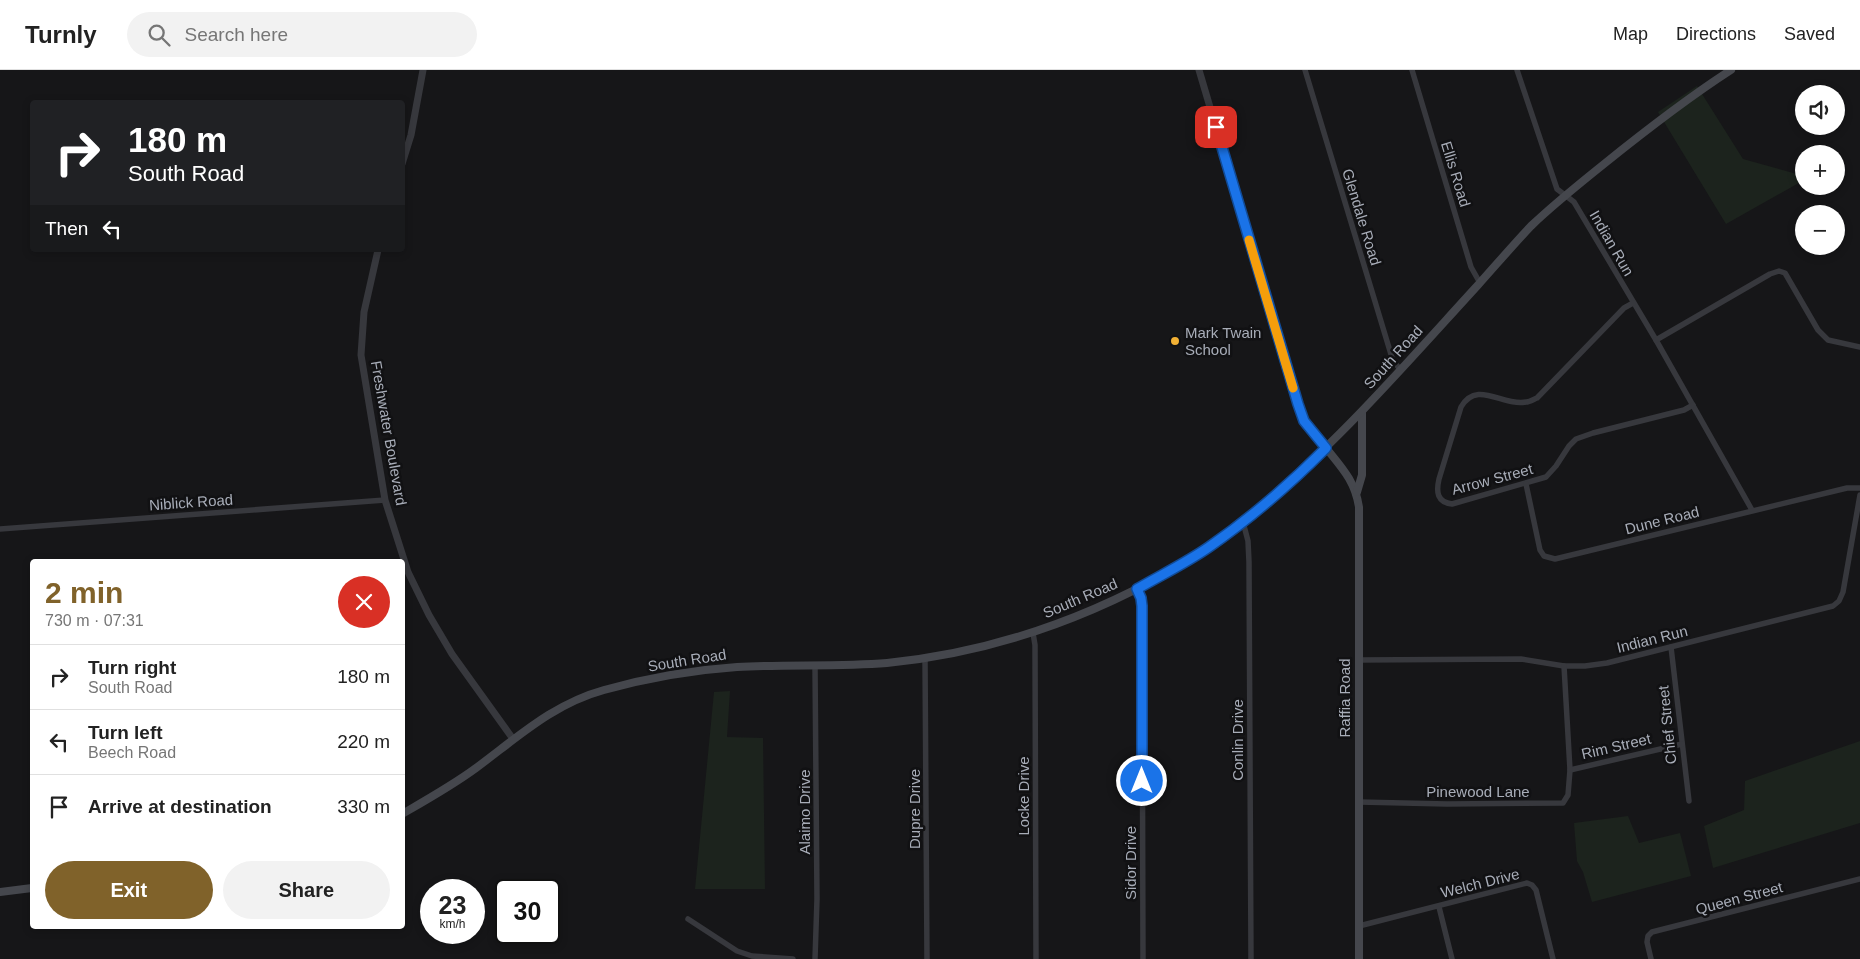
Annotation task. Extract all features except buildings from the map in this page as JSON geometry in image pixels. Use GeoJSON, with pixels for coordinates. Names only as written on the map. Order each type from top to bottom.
{"type":"FeatureCollection","features":[{"type":"Feature","properties":{"kind":"main road","name":"South Road"},"geometry":{"type":"LineString","coordinates":[[405,812],[474,770],[531,725],[560,708],[604,690],[645,680],[735,667],[885,663],[925,658],[991,645],[1069,620],[1137,589],[1174,569],[1209,547],[1243,522],[1326,448],[1362,412],[1530,228],[1565,194],[1692,95],[1731,70]]}},
{"type":"Feature","properties":{"kind":"main road"},"geometry":{"type":"LineString","coordinates":[[1357,492],[1362,475],[1362,412]]}},
{"type":"Feature","properties":{"kind":"main road","name":"Raffia Road"},"geometry":{"type":"LineString","coordinates":[[1326,448],[1349,477],[1357,492],[1359,532],[1359,959]]}},
{"type":"Feature","properties":{"kind":"main road"},"geometry":{"type":"LineString","coordinates":[[0,892],[30,888]]}},
{"type":"Feature","properties":{"kind":"street"},"geometry":{"type":"LineString","coordinates":[[405,154],[411,134],[423,70]]}},
{"type":"Feature","properties":{"kind":"street"},"geometry":{"type":"LineString","coordinates":[[1199,70],[1298,404],[1304,421],[1326,448]]}},
{"type":"Feature","properties":{"kind":"street","name":"Glendale Road"},"geometry":{"type":"LineString","coordinates":[[1305,70],[1393,361],[1400,369]]}},
{"type":"Feature","properties":{"kind":"street","name":"Ellis Road"},"geometry":{"type":"LineString","coordinates":[[1412,70],[1470,267],[1480,283]]}},
{"type":"Feature","properties":{"kind":"street","name":"Indian Run"},"geometry":{"type":"LineString","coordinates":[[1517,70],[1557,189],[1574,202],[1693,405]]}},
{"type":"Feature","properties":{"kind":"street","name":"Freshwater Boulevard"},"geometry":{"type":"LineString","coordinates":[[378,252],[364,312],[361,355],[385,500],[404,559]]}},
{"type":"Feature","properties":{"kind":"street"},"geometry":{"type":"LineString","coordinates":[[1656,340],[1770,274],[1779,271],[1785,273],[1818,330],[1828,340],[1860,347]]}},
{"type":"Feature","properties":{"kind":"street","name":"Arrow Street"},"geometry":{"type":"LineString","coordinates":[[1633,303],[1624,308],[1538,398],[1526,402],[1516,402],[1483,394],[1473,394],[1466,398],[1461,407],[1439,479],[1437,488],[1439,498],[1445,503],[1452,504],[1546,477],[1556,466],[1568,446],[1576,439],[1684,410],[1693,405]]}},
{"type":"Feature","properties":{"kind":"street"},"geometry":{"type":"LineString","coordinates":[[1693,405],[1752,510]]}},
{"type":"Feature","properties":{"kind":"street","name":"Dune Road"},"geometry":{"type":"LineString","coordinates":[[1526,484],[1540,550],[1544,556],[1555,559],[1752,510],[1848,488],[1860,488]]}},
{"type":"Feature","properties":{"kind":"street","name":"Indian Run"},"geometry":{"type":"LineString","coordinates":[[1358,660],[1521,659],[1564,666],[1585,666],[1607,663],[1833,606],[1839,601],[1843,592],[1860,495]]}},
{"type":"Feature","properties":{"kind":"street","name":"Niblick Road"},"geometry":{"type":"LineString","coordinates":[[0,529],[385,500]]}},
{"type":"Feature","properties":{"kind":"street","name":"Conlin Drive"},"geometry":{"type":"LineString","coordinates":[[1243,522],[1248,541],[1249,562],[1251,959]]}},
{"type":"Feature","properties":{"kind":"street","name":"Freshwater Boulevard"},"geometry":{"type":"LineString","coordinates":[[405,563],[429,615],[452,654],[513,739]]}},
{"type":"Feature","properties":{"kind":"street","name":"Sidor Drive"},"geometry":{"type":"LineString","coordinates":[[1137,589],[1142,606],[1143,959]]}},
{"type":"Feature","properties":{"kind":"street","name":"Locke Drive"},"geometry":{"type":"LineString","coordinates":[[1033,633],[1035,645],[1036,959]]}},
{"type":"Feature","properties":{"kind":"street","name":"Chief Street"},"geometry":{"type":"LineString","coordinates":[[1671,647],[1689,800]]}},
{"type":"Feature","properties":{"kind":"street","name":"Dupre Drive"},"geometry":{"type":"LineString","coordinates":[[925,658],[927,959]]}},
{"type":"Feature","properties":{"kind":"street","name":"Alaimo Drive"},"geometry":{"type":"LineString","coordinates":[[815,666],[817,899],[815,959]]}},
{"type":"Feature","properties":{"kind":"street","name":"Rim Street"},"geometry":{"type":"LineString","coordinates":[[1564,666],[1570,770],[1682,744]]}},
{"type":"Feature","properties":{"kind":"street","name":"Pinewood Lane"},"geometry":{"type":"LineString","coordinates":[[1358,802],[1447,804],[1563,803],[1568,795],[1570,770]]}},
{"type":"Feature","properties":{"kind":"street","name":"Queen Street"},"geometry":{"type":"LineString","coordinates":[[1652,959],[1647,942],[1648,936],[1652,932],[1860,879]]}},
{"type":"Feature","properties":{"kind":"street","name":"Welch Drive"},"geometry":{"type":"LineString","coordinates":[[1359,926],[1527,883],[1536,890],[1553,959]]}},
{"type":"Feature","properties":{"kind":"street"},"geometry":{"type":"LineString","coordinates":[[1439,906],[1452,959]]}},
{"type":"Feature","properties":{"kind":"street"},"geometry":{"type":"LineString","coordinates":[[688,919],[737,951],[770,959],[794,959]]}},
{"type":"Feature","properties":{"kind":"shaded area"},"geometry":{"type":"Polygon","coordinates":[[[1697,86],[1743,159],[1795,173],[1795,185],[1726,224],[1658,112],[1697,86]]]}},
{"type":"Feature","properties":{"kind":"shaded area"},"geometry":{"type":"Polygon","coordinates":[[[730,691],[727,737],[763,738],[765,889],[695,889],[714,692],[730,691]]]}},
{"type":"Feature","properties":{"kind":"shaded area"},"geometry":{"type":"Polygon","coordinates":[[[1860,741],[1860,823],[1713,868],[1704,826],[1744,810],[1745,781],[1860,741]]]}},
{"type":"Feature","properties":{"kind":"shaded area"},"geometry":{"type":"Polygon","coordinates":[[[1628,816],[1639,843],[1680,833],[1691,876],[1592,902],[1583,872],[1577,861],[1574,823],[1628,816]]]}},
{"type":"Feature","properties":{"kind":"slow traffic"},"geometry":{"type":"LineString","coordinates":[[1249,240],[1293,388]]}},
{"type":"Feature","properties":{"kind":"place","name":"Mark Twain School"},"geometry":{"type":"Point","coordinates":[1175,341]}},
{"type":"Feature","properties":{"kind":"route"},"geometry":{"type":"LineString","coordinates":[[1142,781],[1142,606],[1137,589],[1209,547],[1243,522],[1326,448],[1304,421],[1298,404],[1216,127]]}}]}
